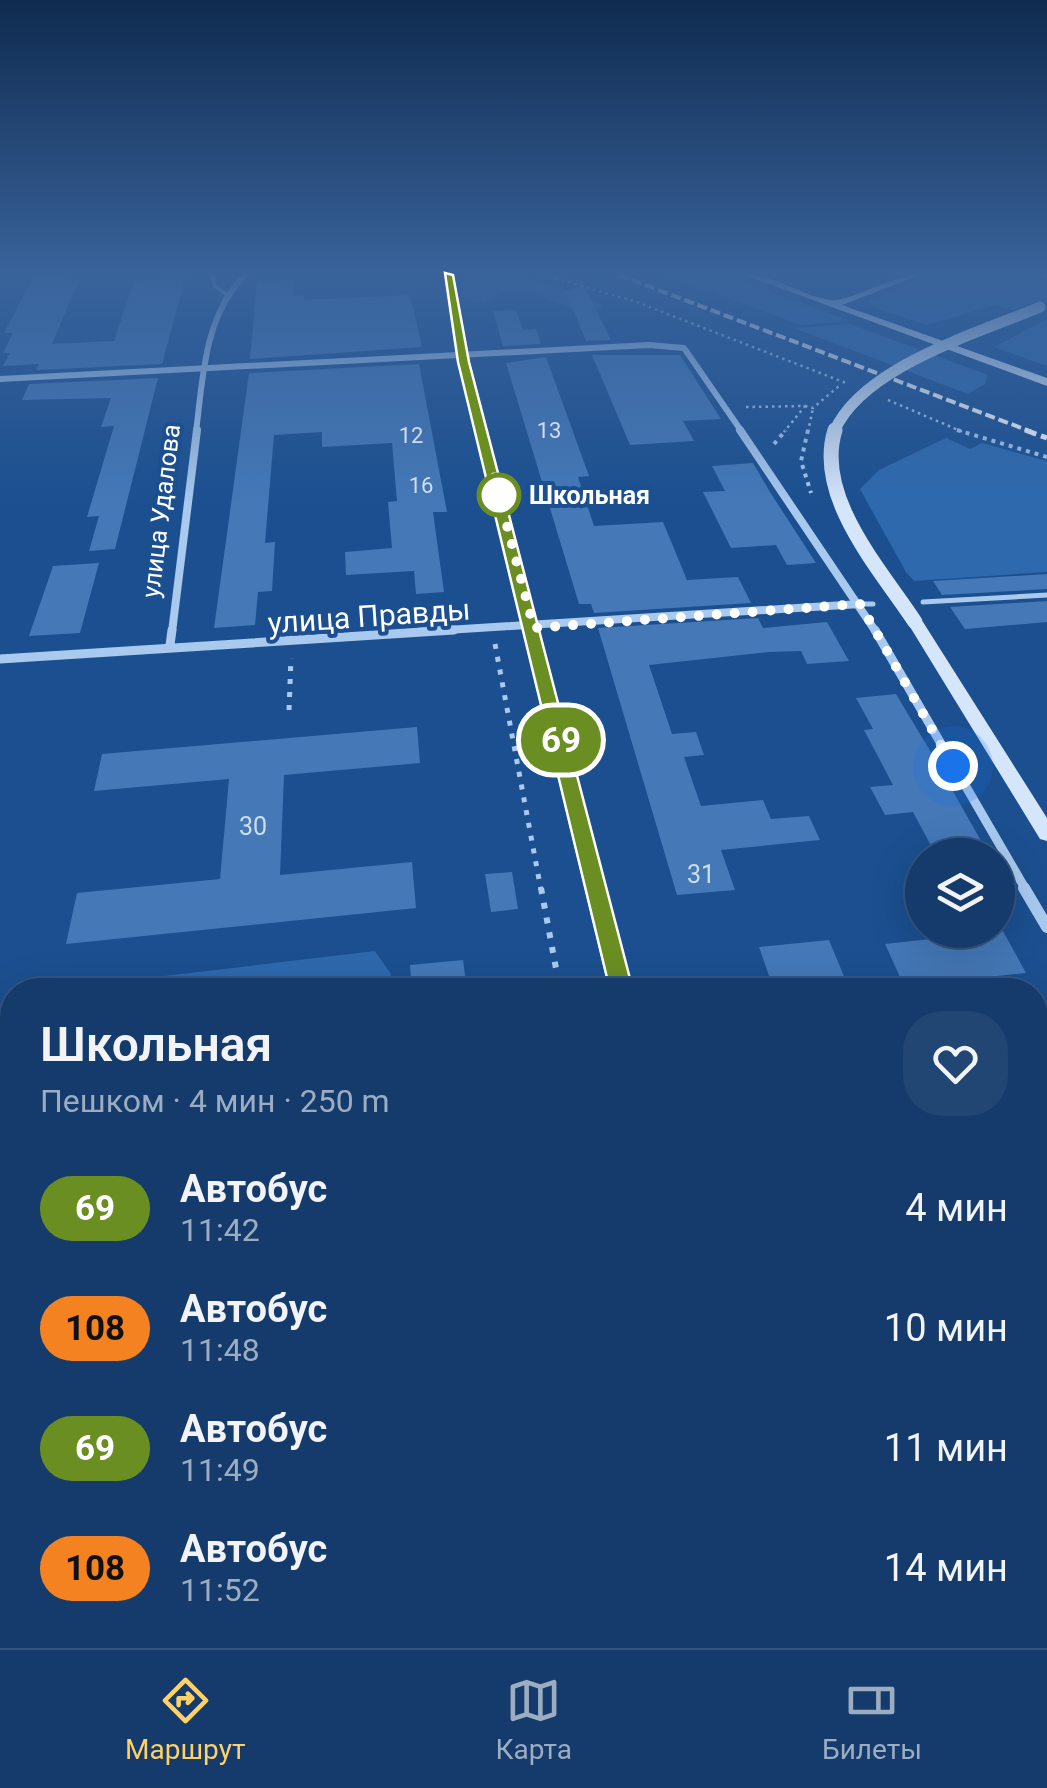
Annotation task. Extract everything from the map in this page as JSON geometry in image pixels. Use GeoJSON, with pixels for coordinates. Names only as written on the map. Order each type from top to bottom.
{"type":"FeatureCollection","features":[{"type":"Feature","properties":{"kind":"main road"},"geometry":{"type":"LineString","coordinates":[[942,352],[898,372],[860,396],[833,434],[830,453],[836,484],[854,525],[1047,834]]}},
{"type":"Feature","properties":{"kind":"main road"},"geometry":{"type":"LineString","coordinates":[[963,352],[1047,382]]}},
{"type":"Feature","properties":{"kind":"main road"},"geometry":{"type":"LineString","coordinates":[[462,354],[619,978]]}},
{"type":"Feature","properties":{"kind":"street","name":"улица Удалова"},"geometry":{"type":"LineString","coordinates":[[170,645],[206,352]]}},
{"type":"Feature","properties":{"kind":"street"},"geometry":{"type":"LineString","coordinates":[[0,378],[509,352]]}},
{"type":"Feature","properties":{"kind":"street"},"geometry":{"type":"LineString","coordinates":[[690,352],[860,604],[1047,926]]}},
{"type":"Feature","properties":{"kind":"street","name":"улица Правды"},"geometry":{"type":"LineString","coordinates":[[0,659],[170,645],[247,647],[860,604]]}},
{"type":"Feature","properties":{"kind":"lane"},"geometry":{"type":"LineString","coordinates":[[923,602],[1047,595]]}},
{"type":"Feature","properties":{"kind":"lane"},"geometry":{"type":"LineString","coordinates":[[860,604],[873,604]]}},
{"type":"Feature","properties":{"kind":"path"},"geometry":{"type":"LineString","coordinates":[[765,352],[845,383]]}},
{"type":"Feature","properties":{"kind":"path"},"geometry":{"type":"LineString","coordinates":[[880,397],[977,438],[1047,457]]}},
{"type":"Feature","properties":{"kind":"path"},"geometry":{"type":"LineString","coordinates":[[728,409],[805,406],[772,446]]}},
{"type":"Feature","properties":{"kind":"path"},"geometry":{"type":"LineString","coordinates":[[495,642],[558,978]]}},
{"type":"Feature","properties":{"kind":"shaded area"},"geometry":{"type":"Polygon","coordinates":[[[857,352],[926,352],[988,375],[985,384],[968,394],[857,352]]]}},
{"type":"Feature","properties":{"kind":"shaded area"},"geometry":{"type":"Polygon","coordinates":[[[1008,352],[1047,352],[1047,366],[1008,352]]]}},
{"type":"Feature","properties":{"kind":"shaded area"},"geometry":{"type":"Polygon","coordinates":[[[946,438],[970,449],[982,443],[1047,461],[1047,572],[914,581],[906,572],[860,489],[879,470],[946,438]]]}},
{"type":"Feature","properties":{"kind":"shaded area"},"geometry":{"type":"Polygon","coordinates":[[[375,951],[391,974],[390,978],[156,977],[375,951]]]}},
{"type":"Feature","properties":{"kind":"building"},"geometry":{"type":"Polygon","coordinates":[[[165,352],[162,364],[36,370],[39,364],[3,366],[10,353],[3,353],[165,352]]]}},
{"type":"Feature","properties":{"kind":"building"},"geometry":{"type":"Polygon","coordinates":[[[251,352],[352,352],[250,359],[251,352]]]}},
{"type":"Feature","properties":{"kind":"building"},"geometry":{"type":"Polygon","coordinates":[[[592,355],[680,355],[721,419],[683,421],[694,441],[630,445],[592,355]]]}},
{"type":"Feature","properties":{"kind":"building"},"geometry":{"type":"Polygon","coordinates":[[[546,357],[589,476],[578,477],[594,526],[663,522],[687,580],[738,577],[751,603],[594,613],[591,604],[579,604],[506,363],[546,357]]]}},
{"type":"Feature","properties":{"kind":"building"},"geometry":{"type":"Polygon","coordinates":[[[419,364],[447,512],[433,512],[444,592],[416,594],[414,571],[346,575],[345,552],[392,548],[388,502],[397,501],[392,443],[322,447],[322,432],[274,435],[265,543],[275,542],[272,591],[258,592],[255,625],[214,628],[249,373],[419,364]]]}},
{"type":"Feature","properties":{"kind":"building"},"geometry":{"type":"Polygon","coordinates":[[[158,378],[115,549],[89,551],[99,516],[87,517],[114,426],[101,427],[111,398],[22,400],[29,384],[158,378]]]}},
{"type":"Feature","properties":{"kind":"building"},"geometry":{"type":"Polygon","coordinates":[[[753,463],[816,563],[787,565],[776,545],[731,548],[703,492],[725,491],[712,466],[753,463]]]}},
{"type":"Feature","properties":{"kind":"building"},"geometry":{"type":"Polygon","coordinates":[[[99,563],[80,633],[29,636],[53,566],[99,563]]]}},
{"type":"Feature","properties":{"kind":"building"},"geometry":{"type":"Polygon","coordinates":[[[1047,574],[1047,589],[942,595],[933,581],[1047,574]]]}},
{"type":"Feature","properties":{"kind":"building"},"geometry":{"type":"Polygon","coordinates":[[[1047,601],[1047,622],[965,629],[950,607],[1047,601]]]}},
{"type":"Feature","properties":{"kind":"building"},"geometry":{"type":"Polygon","coordinates":[[[758,618],[763,628],[827,622],[849,661],[807,664],[801,651],[649,665],[672,734],[696,732],[704,755],[684,757],[701,806],[763,800],[771,819],[809,816],[820,840],[721,850],[735,890],[677,895],[598,628],[758,618]]]}},
{"type":"Feature","properties":{"kind":"building"},"geometry":{"type":"Polygon","coordinates":[[[896,694],[979,838],[927,838],[913,812],[885,815],[870,787],[893,785],[864,730],[873,729],[856,698],[896,694]]]}},
{"type":"Feature","properties":{"kind":"building"},"geometry":{"type":"Polygon","coordinates":[[[417,727],[420,763],[284,775],[280,875],[412,862],[416,908],[66,944],[77,893],[220,879],[229,779],[94,791],[102,754],[417,727]]]}},
{"type":"Feature","properties":{"kind":"building"},"geometry":{"type":"Polygon","coordinates":[[[512,872],[518,909],[491,912],[485,874],[512,872]]]}},
{"type":"Feature","properties":{"kind":"building"},"geometry":{"type":"Polygon","coordinates":[[[829,940],[845,978],[770,978],[759,947],[829,940]]]}},
{"type":"Feature","properties":{"kind":"building"},"geometry":{"type":"Polygon","coordinates":[[[905,942],[905,948],[1012,948],[1026,973],[979,978],[900,978],[885,944],[905,942]]]}},
{"type":"Feature","properties":{"kind":"building"},"geometry":{"type":"Polygon","coordinates":[[[463,960],[465,978],[411,978],[410,965],[463,960]]]}},
{"type":"Feature","properties":{"kind":"railway"},"geometry":{"type":"LineString","coordinates":[[821,352],[1032,432]]}},
{"type":"Feature","properties":{"kind":"railway"},"geometry":{"type":"LineString","coordinates":[[1025,430],[1047,438]]}},
{"type":"Feature","properties":{"kind":"bus line","name":"69"},"geometry":{"type":"LineString","coordinates":[[462,352],[534,628],[618,978]]}},
{"type":"Feature","properties":{"kind":"place","name":"Школьная"},"geometry":{"type":"Point","coordinates":[499,495]}},
{"type":"Feature","properties":{"kind":"route"},"geometry":{"type":"LineString","coordinates":[[499,495],[494,476],[534,628],[860,604],[953,766]]}}]}
